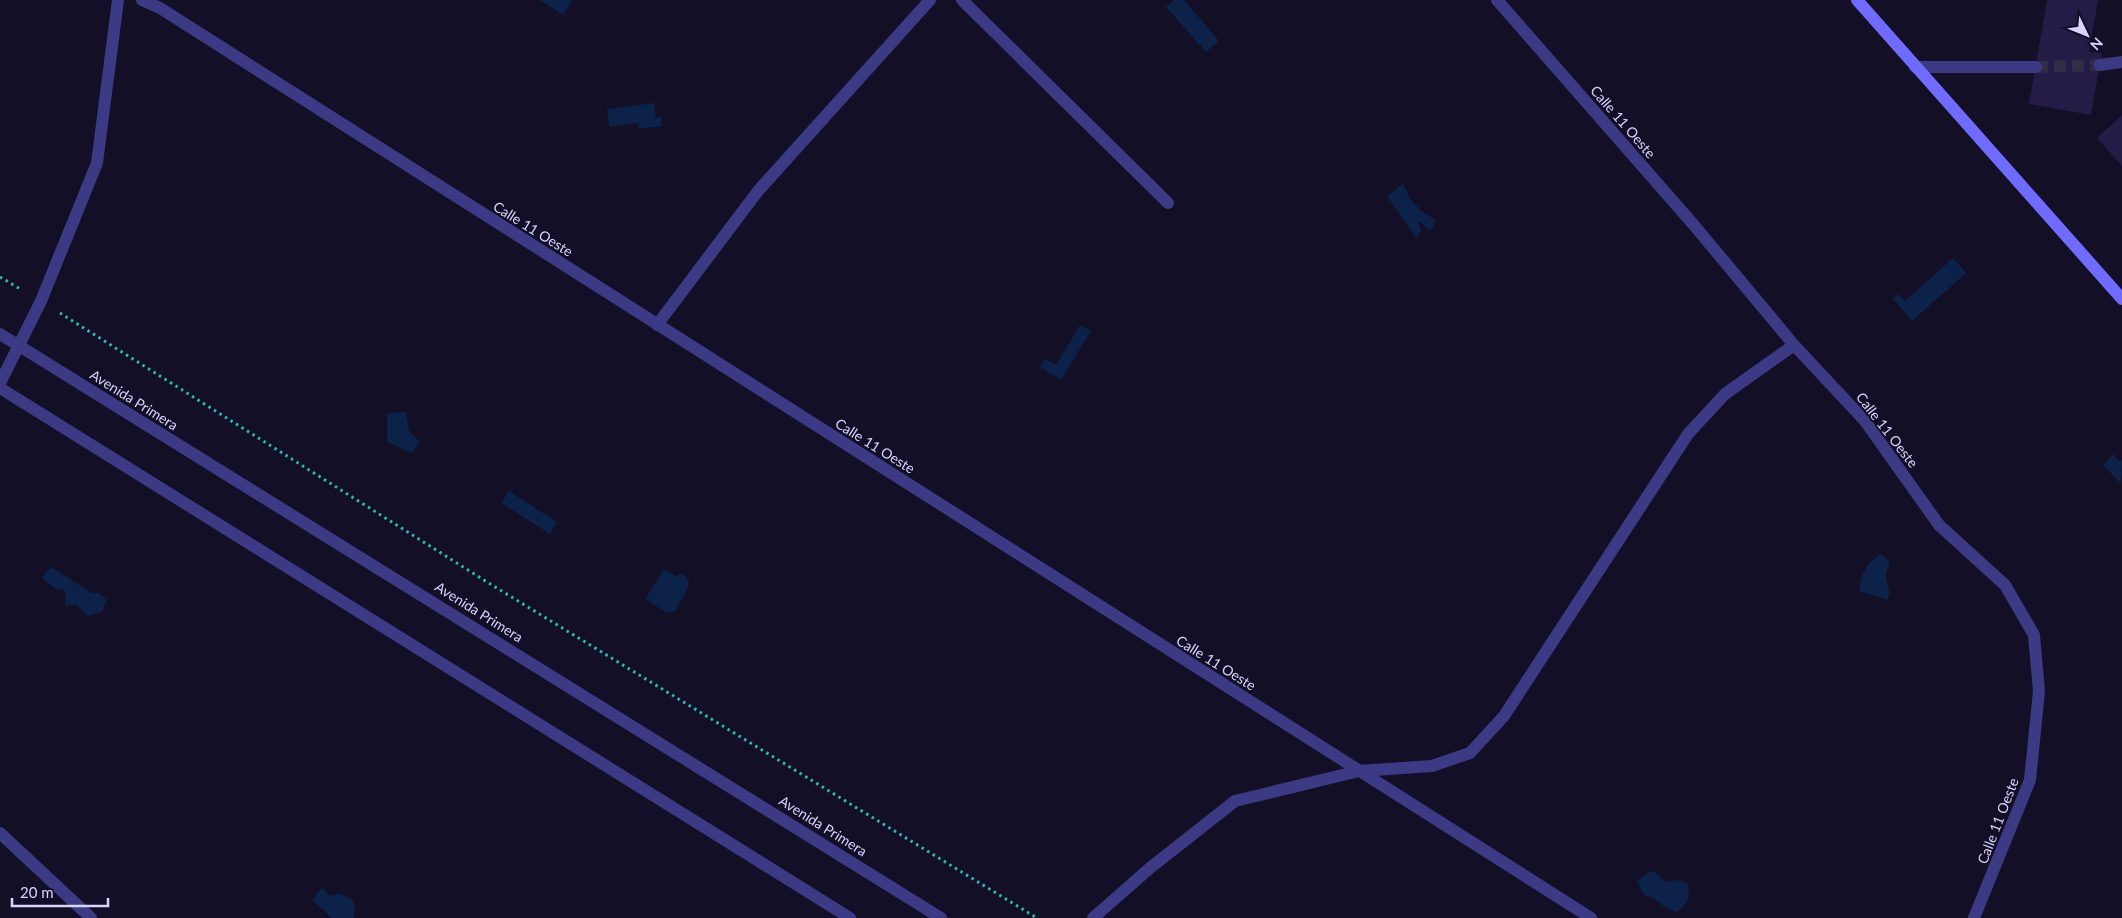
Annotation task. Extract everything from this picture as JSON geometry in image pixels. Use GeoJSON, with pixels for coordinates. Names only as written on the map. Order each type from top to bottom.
{"type":"FeatureCollection","features":[{"type":"Feature","properties":{"kind":"main road"},"geometry":{"type":"LineString","coordinates":[[1857,0],[2122,299]]}},
{"type":"Feature","properties":{"kind":"street"},"geometry":{"type":"LineString","coordinates":[[0,383],[41,302],[97,163],[118,0]]}},
{"type":"Feature","properties":{"kind":"street","name":"Calle 11 Oeste"},"geometry":{"type":"LineString","coordinates":[[142,0],[160,8],[1591,918]]}},
{"type":"Feature","properties":{"kind":"street"},"geometry":{"type":"LineString","coordinates":[[657,325],[758,191],[930,0]]}},
{"type":"Feature","properties":{"kind":"street"},"geometry":{"type":"LineString","coordinates":[[962,0],[1168,203]]}},
{"type":"Feature","properties":{"kind":"street","name":"Calle 11 Oeste"},"geometry":{"type":"LineString","coordinates":[[1497,0],[1794,344],[1865,421],[1939,525],[2005,585],[2034,635],[2039,691],[2030,780],[1974,918]]}},
{"type":"Feature","properties":{"kind":"street"},"geometry":{"type":"LineString","coordinates":[[2100,65],[2122,62]]}},
{"type":"Feature","properties":{"kind":"street"},"geometry":{"type":"LineString","coordinates":[[1915,67],[2036,67]]}},
{"type":"Feature","properties":{"kind":"street","name":"Avenida Primera"},"geometry":{"type":"LineString","coordinates":[[0,334],[942,918]]}},
{"type":"Feature","properties":{"kind":"street"},"geometry":{"type":"LineString","coordinates":[[1093,918],[1150,868],[1235,801],[1359,771],[1432,766],[1470,753],[1504,716],[1688,434],[1725,394],[1794,344]]}},
{"type":"Feature","properties":{"kind":"street"},"geometry":{"type":"LineString","coordinates":[[0,388],[850,918]]}},
{"type":"Feature","properties":{"kind":"street"},"geometry":{"type":"LineString","coordinates":[[0,833],[91,918]]}},
{"type":"Feature","properties":{"kind":"path"},"geometry":{"type":"LineString","coordinates":[[41,302],[487,582],[1037,918]]}},
{"type":"Feature","properties":{"kind":"water"},"geometry":{"type":"Polygon","coordinates":[[[540,0],[570,0],[572,1],[563,15],[540,0]]]}},
{"type":"Feature","properties":{"kind":"water"},"geometry":{"type":"Polygon","coordinates":[[[1174,0],[1184,0],[1219,41],[1206,52],[1166,7],[1174,0]]]}},
{"type":"Feature","properties":{"kind":"water"},"geometry":{"type":"Polygon","coordinates":[[[654,103],[656,118],[661,117],[662,126],[639,129],[638,123],[609,127],[607,109],[654,103]]]}},
{"type":"Feature","properties":{"kind":"water"},"geometry":{"type":"Polygon","coordinates":[[[1403,184],[1415,205],[1435,219],[1433,228],[1428,229],[1420,222],[1418,223],[1421,230],[1417,239],[1387,196],[1403,184]]]}},
{"type":"Feature","properties":{"kind":"water"},"geometry":{"type":"Polygon","coordinates":[[[1953,258],[1966,273],[1912,321],[1893,299],[1898,294],[1905,301],[1953,258]]]}},
{"type":"Feature","properties":{"kind":"water"},"geometry":{"type":"Polygon","coordinates":[[[1080,325],[1091,331],[1061,380],[1040,367],[1045,359],[1056,365],[1080,325]]]}},
{"type":"Feature","properties":{"kind":"water"},"geometry":{"type":"Polygon","coordinates":[[[406,412],[409,431],[420,442],[412,453],[387,442],[387,413],[406,412]]]}},
{"type":"Feature","properties":{"kind":"water"},"geometry":{"type":"Polygon","coordinates":[[[2113,454],[2120,462],[2122,460],[2121,484],[2103,465],[2113,454]]]}},
{"type":"Feature","properties":{"kind":"water"},"geometry":{"type":"Polygon","coordinates":[[[509,491],[557,522],[550,534],[501,503],[509,491]]]}},
{"type":"Feature","properties":{"kind":"water"},"geometry":{"type":"Polygon","coordinates":[[[1879,555],[1884,556],[1890,562],[1886,572],[1889,590],[1887,600],[1859,591],[1864,570],[1879,555]]]}},
{"type":"Feature","properties":{"kind":"water"},"geometry":{"type":"Polygon","coordinates":[[[51,567],[92,593],[99,593],[107,600],[102,612],[88,616],[77,605],[65,606],[66,593],[62,589],[57,590],[42,578],[51,567]]]}},
{"type":"Feature","properties":{"kind":"water"},"geometry":{"type":"Polygon","coordinates":[[[664,569],[676,576],[683,574],[689,581],[688,588],[675,611],[667,613],[645,599],[664,569]]]}},
{"type":"Feature","properties":{"kind":"water"},"geometry":{"type":"Polygon","coordinates":[[[1654,871],[1666,882],[1677,880],[1687,883],[1688,899],[1677,912],[1644,895],[1637,881],[1649,872],[1654,871]]]}},
{"type":"Feature","properties":{"kind":"water"},"geometry":{"type":"Polygon","coordinates":[[[322,888],[330,896],[339,894],[351,898],[355,906],[354,918],[332,918],[312,900],[322,888]]]}},
{"type":"Feature","properties":{"kind":"building"},"geometry":{"type":"Polygon","coordinates":[[[2047,0],[2098,0],[2089,52],[2102,53],[2091,115],[2029,104],[2047,0]]]}},
{"type":"Feature","properties":{"kind":"building"},"geometry":{"type":"Polygon","coordinates":[[[2122,115],[2122,166],[2097,138],[2122,115]]]}},
{"type":"Feature","properties":{"kind":"tunnel"},"geometry":{"type":"LineString","coordinates":[[2036,67],[2100,65]]}}]}
